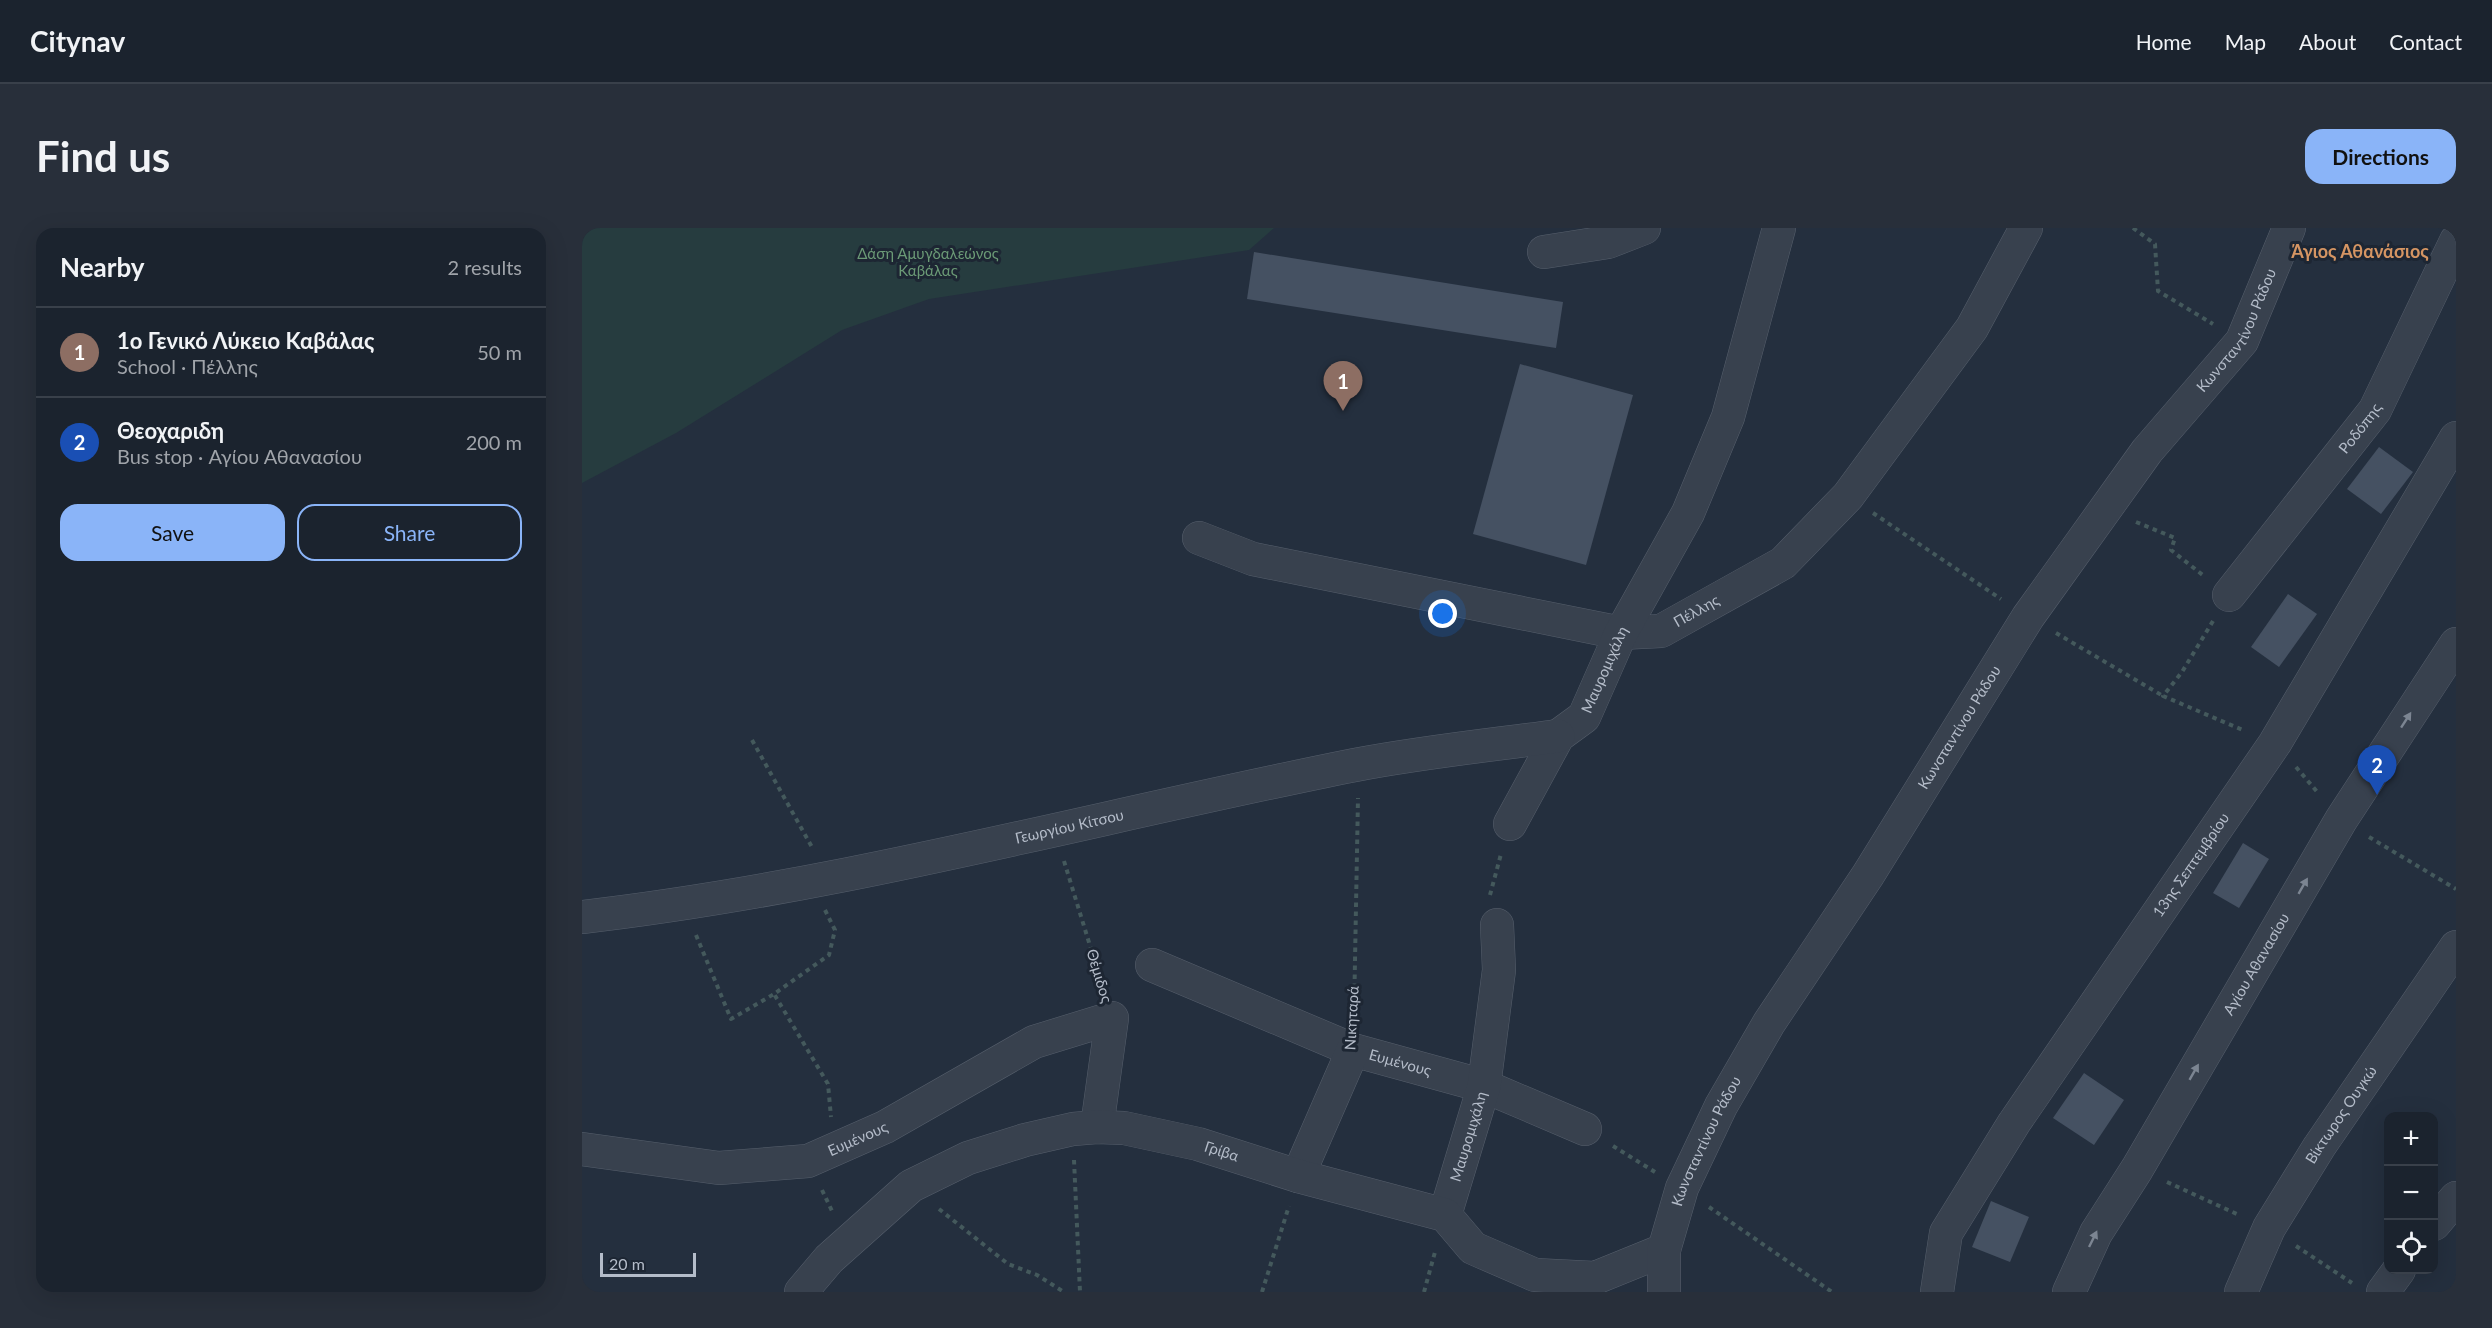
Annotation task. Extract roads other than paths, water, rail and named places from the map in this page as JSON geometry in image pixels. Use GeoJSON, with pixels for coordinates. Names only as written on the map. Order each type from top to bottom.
{"type":"FeatureCollection","features":[{"type":"Feature","properties":{"kind":"street"},"geometry":{"type":"LineString","coordinates":[[1545,252],[1608,242],[1644,228]]}},
{"type":"Feature","properties":{"kind":"street","name":"Μαυρομιχάλη"},"geometry":{"type":"LineString","coordinates":[[1510,824],[1558,736],[1584,717],[1621,633],[1689,513],[1728,417],[1779,228]]}},
{"type":"Feature","properties":{"kind":"street","name":"Πέλλης"},"geometry":{"type":"LineString","coordinates":[[1199,538],[1253,558],[1621,633],[1661,631],[1783,563],[1848,496],[1972,328],[2026,228]]}},
{"type":"Feature","properties":{"kind":"street","name":"Κωνσταντίνου Ράδου"},"geometry":{"type":"LineString","coordinates":[[1664,1292],[1664,1250],[1682,1188],[1721,1106],[1769,1023],[1868,875],[2028,617],[2147,451],[2242,341],[2289,228]]}},
{"type":"Feature","properties":{"kind":"street","name":"Ροδόπης"},"geometry":{"type":"LineString","coordinates":[[2229,595],[2375,410],[2456,241]]}},
{"type":"Feature","properties":{"kind":"street","name":"13ης Σεπτεμβρίου"},"geometry":{"type":"LineString","coordinates":[[1937,1292],[1946,1233],[1952,1223],[2014,1123],[2275,743],[2456,438]]}},
{"type":"Feature","properties":{"kind":"street","name":"Αγίου Αθανασίου"},"geometry":{"type":"LineString","coordinates":[[2069,1292],[2096,1233],[2137,1169],[2341,820],[2456,644]]}},
{"type":"Feature","properties":{"kind":"street","name":"Γεωργίου Κίτσου"},"geometry":{"type":"LineString","coordinates":[[582,916],[684,905],[820,880],[1359,764],[1558,736]]}},
{"type":"Feature","properties":{"kind":"street","name":"Μαυρομιχάλη"},"geometry":{"type":"LineString","coordinates":[[1445,1215],[1484,1086],[1499,970],[1497,925]]}},
{"type":"Feature","properties":{"kind":"street","name":"Βίκτωρος Ουγκώ"},"geometry":{"type":"LineString","coordinates":[[2241,1292],[2269,1228],[2400,1026],[2456,947]]}},
{"type":"Feature","properties":{"kind":"street","name":"Ευμένους"},"geometry":{"type":"LineString","coordinates":[[1152,965],[1353,1050],[1484,1086],[1585,1129]]}},
{"type":"Feature","properties":{"kind":"street","name":"Ευμένους"},"geometry":{"type":"LineString","coordinates":[[582,1149],[719,1168],[821,1155],[885,1127],[1034,1042],[1112,1018]]}},
{"type":"Feature","properties":{"kind":"street","name":"Θέμιδος"},"geometry":{"type":"LineString","coordinates":[[1085,1128],[1112,1018]]}},
{"type":"Feature","properties":{"kind":"street","name":"Νικηταρά"},"geometry":{"type":"LineString","coordinates":[[1298,1176],[1353,1050]]}},
{"type":"Feature","properties":{"kind":"street","name":"Γρίβα"},"geometry":{"type":"LineString","coordinates":[[801,1292],[847,1244],[910,1186],[968,1158],[1025,1140],[1085,1128],[1124,1128],[1198,1144],[1298,1176],[1445,1215]]}},
{"type":"Feature","properties":{"kind":"street"},"geometry":{"type":"LineString","coordinates":[[2437,1220],[2456,1198]]}},
{"type":"Feature","properties":{"kind":"street"},"geometry":{"type":"LineString","coordinates":[[1445,1215],[1473,1248],[1535,1275],[1595,1278],[1664,1250]]}},
{"type":"Feature","properties":{"kind":"street"},"geometry":{"type":"LineString","coordinates":[[2383,1292],[2396,1274]]}},
{"type":"Feature","properties":{"kind":"place","name":"1ο Γενικό Λύκειο Καβάλας"},"geometry":{"type":"Point","coordinates":[1343,411]}},
{"type":"Feature","properties":{"kind":"place","name":"Θεοχαριδη"},"geometry":{"type":"Point","coordinates":[2377,795]}},
{"type":"Feature","properties":{"kind":"district","name":"Άγιος Αθανάσιος"},"geometry":{"type":"Point","coordinates":[2360,252]}},
{"type":"Feature","properties":{"kind":"park label","name":"Δάση Αμυγδαλεώνος Καβάλας"},"geometry":{"type":"Point","coordinates":[928,262]}}]}
